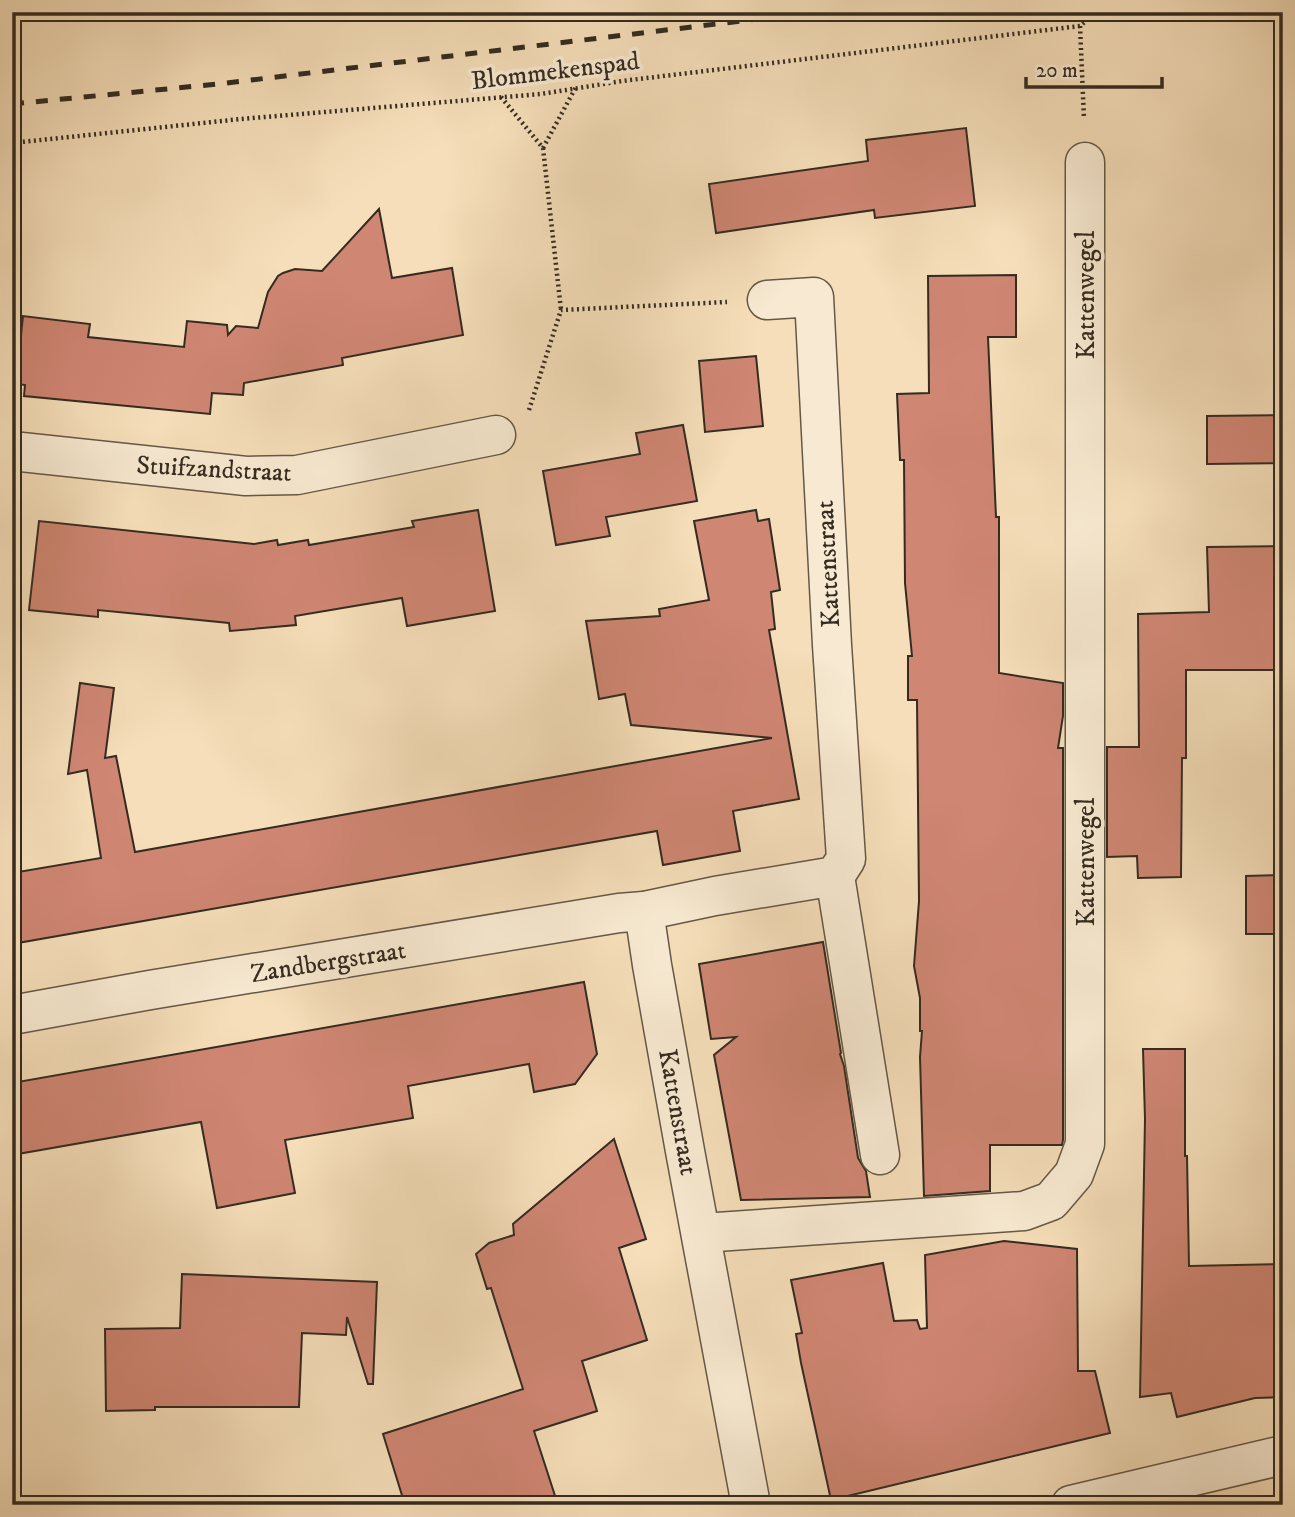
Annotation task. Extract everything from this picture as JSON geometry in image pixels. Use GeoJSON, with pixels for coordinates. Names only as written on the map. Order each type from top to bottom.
{"type":"FeatureCollection","features":[{"type":"Feature","properties":{"kind":"street","name":"Kattenwegel"},"geometry":{"type":"LineString","coordinates":[[702,1233],[1024,1210],[1051,1200],[1074,1174],[1082,1154],[1085,1144],[1085,162]]}},
{"type":"Feature","properties":{"kind":"street","name":"Kattenstraat"},"geometry":{"type":"LineString","coordinates":[[767,300],[814,297],[846,859],[835,876],[880,1155]]}},
{"type":"Feature","properties":{"kind":"street","name":"Stuifzandstraat"},"geometry":{"type":"LineString","coordinates":[[12,451],[246,475],[296,475],[496,435]]}},
{"type":"Feature","properties":{"kind":"street"},"geometry":{"type":"LineString","coordinates":[[644,911],[835,876]]}},
{"type":"Feature","properties":{"kind":"street","name":"Kattenstraat"},"geometry":{"type":"LineString","coordinates":[[644,911],[673,1084],[751,1505]]}},
{"type":"Feature","properties":{"kind":"street","name":"Zandbergstraat"},"geometry":{"type":"LineString","coordinates":[[12,1015],[644,911]]}},
{"type":"Feature","properties":{"kind":"street"},"geometry":{"type":"LineString","coordinates":[[1071,1505],[1283,1455]]}},
{"type":"Feature","properties":{"kind":"path"},"geometry":{"type":"LineString","coordinates":[[1085,162],[1080,26],[1096,12]]}},
{"type":"Feature","properties":{"kind":"path","name":"Blommekenspad"},"geometry":{"type":"LineString","coordinates":[[12,143],[241,119],[541,94],[576,87],[1080,26]]}},
{"type":"Feature","properties":{"kind":"path"},"geometry":{"type":"LineString","coordinates":[[543,148],[576,87]]}},
{"type":"Feature","properties":{"kind":"path"},"geometry":{"type":"LineString","coordinates":[[496,435],[529,410],[561,310],[543,148],[501,97]]}},
{"type":"Feature","properties":{"kind":"path"},"geometry":{"type":"LineString","coordinates":[[561,310],[767,300]]}},
{"type":"Feature","properties":{"kind":"building"},"geometry":{"type":"Polygon","coordinates":[[[966,128],[975,206],[875,218],[874,210],[716,233],[709,184],[868,161],[866,140],[966,128]]]}},
{"type":"Feature","properties":{"kind":"building"},"geometry":{"type":"Polygon","coordinates":[[[379,209],[392,278],[452,268],[463,335],[342,358],[343,365],[244,383],[243,395],[212,393],[210,414],[24,396],[25,385],[18,384],[23,316],[90,324],[88,337],[184,347],[187,321],[227,325],[228,335],[236,326],[258,328],[268,292],[278,276],[295,269],[322,271],[379,209]]]}},
{"type":"Feature","properties":{"kind":"building"},"geometry":{"type":"Polygon","coordinates":[[[1016,275],[1016,337],[988,337],[996,517],[999,517],[999,673],[1063,683],[1063,716],[1058,748],[1063,748],[1063,1140],[1062,1145],[990,1145],[990,1191],[924,1196],[920,1057],[922,1031],[914,966],[919,901],[917,700],[908,700],[908,656],[912,656],[905,583],[904,460],[900,460],[897,394],[929,393],[928,276],[1016,275]]]}},
{"type":"Feature","properties":{"kind":"building"},"geometry":{"type":"Polygon","coordinates":[[[756,356],[763,426],[705,432],[699,361],[756,356]]]}},
{"type":"Feature","properties":{"kind":"building"},"geometry":{"type":"Polygon","coordinates":[[[1283,415],[1283,463],[1207,464],[1207,416],[1283,415]]]}},
{"type":"Feature","properties":{"kind":"building"},"geometry":{"type":"Polygon","coordinates":[[[683,425],[697,501],[606,517],[610,536],[556,545],[543,471],[640,454],[636,433],[683,425]]]}},
{"type":"Feature","properties":{"kind":"building"},"geometry":{"type":"Polygon","coordinates":[[[478,510],[495,611],[407,626],[402,598],[295,616],[296,625],[230,631],[229,623],[98,610],[98,617],[29,610],[39,521],[254,544],[277,540],[278,545],[308,540],[309,545],[414,527],[412,521],[478,510]]]}},
{"type":"Feature","properties":{"kind":"building"},"geometry":{"type":"Polygon","coordinates":[[[756,510],[758,521],[769,519],[780,590],[771,592],[775,629],[769,630],[799,799],[733,811],[740,851],[663,865],[657,831],[12,944],[12,873],[101,858],[87,770],[68,774],[80,683],[114,688],[105,758],[116,756],[135,852],[772,738],[631,725],[625,694],[599,699],[586,621],[660,616],[659,609],[709,600],[694,521],[756,510]]]}},
{"type":"Feature","properties":{"kind":"building"},"geometry":{"type":"Polygon","coordinates":[[[1283,546],[1283,670],[1186,670],[1186,758],[1182,758],[1181,877],[1138,878],[1137,856],[1107,857],[1107,747],[1139,747],[1138,614],[1209,612],[1207,547],[1283,546]]]}},
{"type":"Feature","properties":{"kind":"building"},"geometry":{"type":"Polygon","coordinates":[[[1283,875],[1283,934],[1246,934],[1246,876],[1283,875]]]}},
{"type":"Feature","properties":{"kind":"building"},"geometry":{"type":"Polygon","coordinates":[[[823,942],[858,1158],[866,1171],[870,1197],[741,1200],[714,1055],[736,1037],[711,1039],[699,964],[823,942]]]}},
{"type":"Feature","properties":{"kind":"building"},"geometry":{"type":"Polygon","coordinates":[[[584,982],[597,1054],[575,1084],[534,1092],[529,1064],[408,1086],[413,1118],[285,1140],[295,1193],[217,1208],[201,1122],[12,1155],[12,1083],[584,982]]]}},
{"type":"Feature","properties":{"kind":"building"},"geometry":{"type":"Polygon","coordinates":[[[1143,1049],[1185,1049],[1189,1266],[1283,1264],[1283,1397],[1255,1398],[1177,1417],[1171,1393],[1140,1397],[1145,1119],[1143,1049]]]}},
{"type":"Feature","properties":{"kind":"building"},"geometry":{"type":"Polygon","coordinates":[[[614,1139],[646,1239],[619,1248],[647,1340],[582,1361],[597,1411],[534,1431],[558,1505],[405,1505],[383,1434],[523,1389],[491,1288],[487,1289],[476,1254],[489,1243],[514,1235],[513,1224],[614,1139]]]}},
{"type":"Feature","properties":{"kind":"building"},"geometry":{"type":"Polygon","coordinates":[[[1004,1241],[1077,1249],[1078,1371],[1095,1371],[1110,1433],[831,1500],[801,1363],[796,1334],[802,1333],[791,1280],[883,1263],[894,1321],[917,1320],[920,1329],[927,1328],[925,1255],[1004,1241]]]}},
{"type":"Feature","properties":{"kind":"building"},"geometry":{"type":"Polygon","coordinates":[[[182,1274],[377,1282],[373,1384],[368,1384],[347,1317],[346,1335],[302,1333],[299,1407],[155,1407],[155,1410],[106,1411],[105,1329],[180,1328],[182,1274]]]}},
{"type":"Feature","properties":{"kind":"railway"},"geometry":{"type":"LineString","coordinates":[[12,104],[218,84],[816,12]]}}]}
